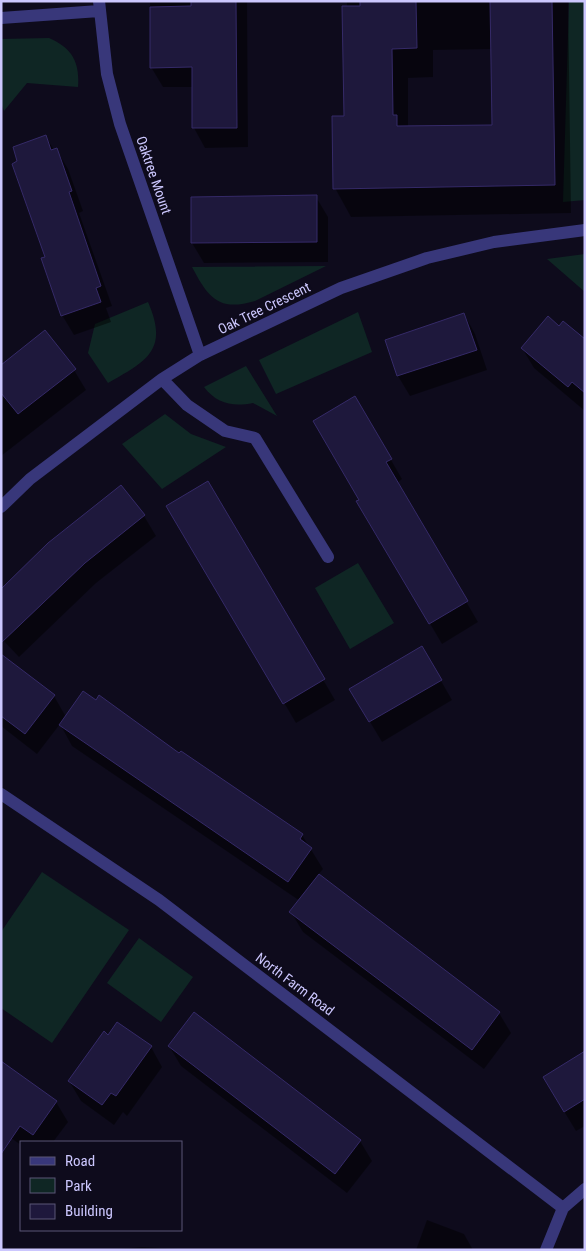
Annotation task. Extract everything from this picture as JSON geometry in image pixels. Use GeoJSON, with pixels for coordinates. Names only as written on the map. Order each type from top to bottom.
{"type":"FeatureCollection","features":[{"type":"Feature","properties":{"kind":"street"},"geometry":{"type":"LineString","coordinates":[[1,18],[99,6]]}},
{"type":"Feature","properties":{"kind":"street","name":"Oaktree Mount"},"geometry":{"type":"LineString","coordinates":[[99,6],[107,74],[120,124],[200,355]]}},
{"type":"Feature","properties":{"kind":"street","name":"Oak Tree Crescent"},"geometry":{"type":"LineString","coordinates":[[1,507],[30,480],[162,379],[200,355],[363,279],[427,258],[494,242],[585,230]]}},
{"type":"Feature","properties":{"kind":"street"},"geometry":{"type":"LineString","coordinates":[[162,379],[187,405],[225,431],[255,438],[328,557]]}},
{"type":"Feature","properties":{"kind":"street","name":"North Farm Road"},"geometry":{"type":"LineString","coordinates":[[1,794],[159,900],[564,1208]]}},
{"type":"Feature","properties":{"kind":"street"},"geometry":{"type":"LineString","coordinates":[[546,1250],[564,1208],[585,1189]]}},
{"type":"Feature","properties":{"kind":"green space"},"geometry":{"type":"Polygon","coordinates":[[[569,1],[585,1],[585,200],[563,202],[569,1]]]}},
{"type":"Feature","properties":{"kind":"green space"},"geometry":{"type":"Polygon","coordinates":[[[49,38],[64,46],[73,57],[78,70],[78,87],[27,83],[4,111],[1,103],[1,39],[49,38]]]}},
{"type":"Feature","properties":{"kind":"green space"},"geometry":{"type":"Polygon","coordinates":[[[585,254],[585,292],[547,259],[585,254]]]}},
{"type":"Feature","properties":{"kind":"green space"},"geometry":{"type":"Polygon","coordinates":[[[326,266],[255,301],[232,305],[223,303],[209,294],[192,267],[326,266]]]}},
{"type":"Feature","properties":{"kind":"green space"},"geometry":{"type":"Polygon","coordinates":[[[148,302],[154,318],[155,343],[150,352],[134,368],[108,383],[88,353],[95,324],[148,302]]]}},
{"type":"Feature","properties":{"kind":"green space"},"geometry":{"type":"Polygon","coordinates":[[[358,312],[372,352],[276,394],[259,360],[358,312]]]}},
{"type":"Feature","properties":{"kind":"green space"},"geometry":{"type":"Polygon","coordinates":[[[246,366],[277,416],[253,403],[239,405],[220,401],[204,387],[246,366]]]}},
{"type":"Feature","properties":{"kind":"green space"},"geometry":{"type":"Polygon","coordinates":[[[165,414],[191,434],[226,447],[162,489],[122,444],[165,414]]]}},
{"type":"Feature","properties":{"kind":"green space"},"geometry":{"type":"Polygon","coordinates":[[[358,563],[394,623],[350,649],[315,588],[358,563]]]}},
{"type":"Feature","properties":{"kind":"green space"},"geometry":{"type":"Polygon","coordinates":[[[42,872],[129,930],[52,1043],[1,1008],[1,932],[42,872]]]}},
{"type":"Feature","properties":{"kind":"green space"},"geometry":{"type":"Polygon","coordinates":[[[139,938],[193,977],[161,1022],[107,983],[139,938]]]}},
{"type":"Feature","properties":{"kind":"building"},"geometry":{"type":"Polygon","coordinates":[[[191,1],[236,1],[237,128],[192,128],[192,67],[150,68],[150,7],[191,6],[191,1]]]}},
{"type":"Feature","properties":{"kind":"building"},"geometry":{"type":"Polygon","coordinates":[[[360,1],[416,1],[417,48],[392,49],[393,115],[397,115],[397,126],[492,125],[490,1],[552,1],[555,185],[333,189],[332,116],[344,116],[342,6],[360,6],[360,1]]]}},
{"type":"Feature","properties":{"kind":"building"},"geometry":{"type":"Polygon","coordinates":[[[46,135],[51,150],[57,148],[72,191],[69,192],[101,286],[96,288],[101,302],[61,316],[41,258],[45,257],[12,164],[17,161],[13,147],[46,135]]]}},
{"type":"Feature","properties":{"kind":"building"},"geometry":{"type":"Polygon","coordinates":[[[317,195],[317,242],[191,243],[191,197],[317,195]]]}},
{"type":"Feature","properties":{"kind":"building"},"geometry":{"type":"Polygon","coordinates":[[[464,313],[477,350],[397,376],[385,340],[464,313]]]}},
{"type":"Feature","properties":{"kind":"building"},"geometry":{"type":"Polygon","coordinates":[[[548,316],[559,326],[563,321],[585,339],[585,393],[572,382],[568,387],[521,348],[548,316]]]}},
{"type":"Feature","properties":{"kind":"building"},"geometry":{"type":"Polygon","coordinates":[[[45,330],[76,369],[18,414],[1,393],[1,365],[45,330]]]}},
{"type":"Feature","properties":{"kind":"building"},"geometry":{"type":"Polygon","coordinates":[[[355,396],[392,459],[386,462],[468,601],[429,624],[356,501],[359,500],[313,421],[355,396]]]}},
{"type":"Feature","properties":{"kind":"building"},"geometry":{"type":"Polygon","coordinates":[[[208,481],[325,679],[283,704],[166,506],[208,481]]]}},
{"type":"Feature","properties":{"kind":"building"},"geometry":{"type":"Polygon","coordinates":[[[121,485],[145,515],[85,563],[1,643],[1,589],[48,543],[121,485]]]}},
{"type":"Feature","properties":{"kind":"building"},"geometry":{"type":"Polygon","coordinates":[[[422,646],[442,680],[369,722],[349,689],[422,646]]]}},
{"type":"Feature","properties":{"kind":"building"},"geometry":{"type":"Polygon","coordinates":[[[1,654],[55,695],[25,734],[1,716],[1,654]]]}},
{"type":"Feature","properties":{"kind":"building"},"geometry":{"type":"Polygon","coordinates":[[[83,691],[96,700],[99,695],[179,753],[181,751],[303,834],[300,839],[312,848],[288,882],[59,725],[83,691]]]}},
{"type":"Feature","properties":{"kind":"building"},"geometry":{"type":"Polygon","coordinates":[[[319,874],[500,1012],[472,1050],[289,912],[319,874]]]}},
{"type":"Feature","properties":{"kind":"building"},"geometry":{"type":"Polygon","coordinates":[[[194,1012],[361,1140],[335,1174],[168,1046],[194,1012]]]}},
{"type":"Feature","properties":{"kind":"building"},"geometry":{"type":"Polygon","coordinates":[[[117,1022],[152,1046],[116,1096],[111,1093],[102,1105],[68,1081],[104,1031],[108,1035],[117,1022]]]}},
{"type":"Feature","properties":{"kind":"building"},"geometry":{"type":"Polygon","coordinates":[[[585,1051],[585,1099],[564,1112],[543,1077],[585,1051]]]}},
{"type":"Feature","properties":{"kind":"building"},"geometry":{"type":"Polygon","coordinates":[[[1,1061],[57,1101],[33,1135],[20,1126],[1,1154],[1,1061]]]}}]}
